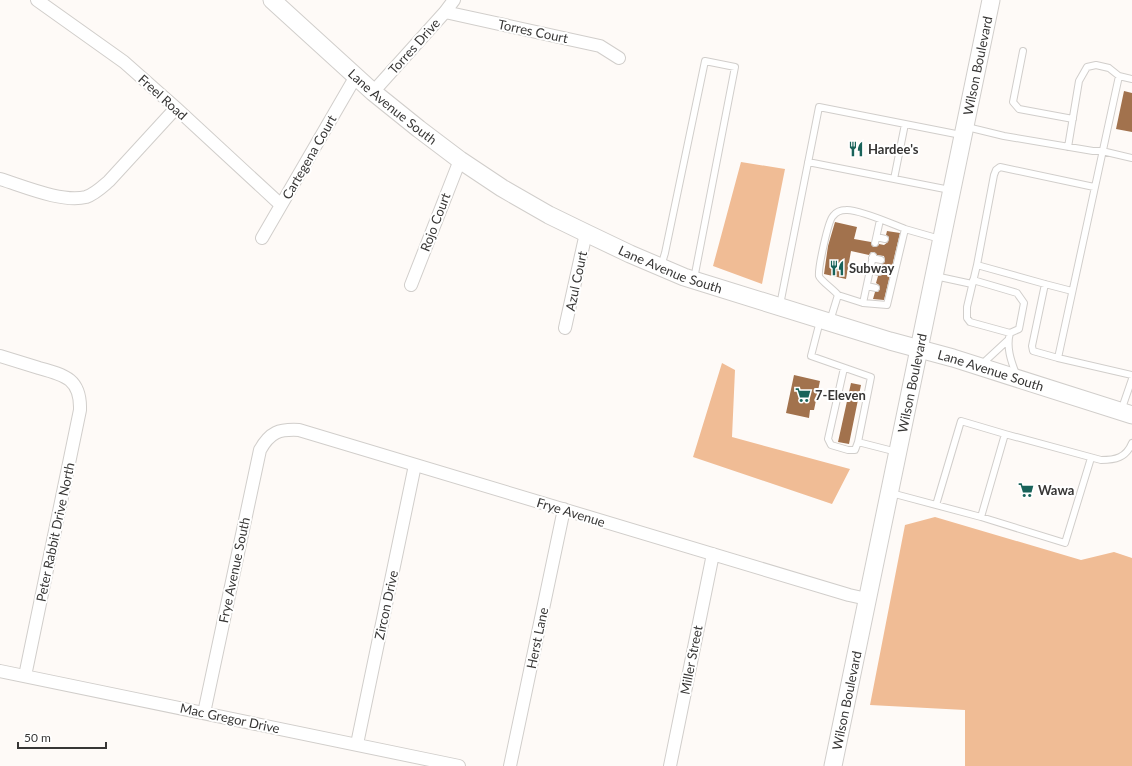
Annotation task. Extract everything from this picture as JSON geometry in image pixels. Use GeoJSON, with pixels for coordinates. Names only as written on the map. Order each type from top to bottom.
{"type":"FeatureCollection","features":[{"type":"Feature","properties":{"kind":"main road","name":"Lane Avenue South"},"geometry":{"type":"LineString","coordinates":[[272,0],[373,92],[418,129],[460,160],[502,188],[549,215],[586,233],[661,267],[694,280],[825,321],[980,366],[1126,413]]}},
{"type":"Feature","properties":{"kind":"main road","name":"Wilson Boulevard"},"geometry":{"type":"LineString","coordinates":[[833,766],[991,0]]}},
{"type":"Feature","properties":{"kind":"street","name":"Freel Road"},"geometry":{"type":"LineString","coordinates":[[37,0],[124,62],[176,108],[280,205]]}},
{"type":"Feature","properties":{"kind":"street","name":"Torres Drive"},"geometry":{"type":"LineString","coordinates":[[373,92],[454,0]]}},
{"type":"Feature","properties":{"kind":"street","name":"Torres Court"},"geometry":{"type":"LineString","coordinates":[[445,12],[600,46],[619,58]]}},
{"type":"Feature","properties":{"kind":"street","name":"Cartegena Court"},"geometry":{"type":"LineString","coordinates":[[262,238],[356,76]]}},
{"type":"Feature","properties":{"kind":"street"},"geometry":{"type":"LineString","coordinates":[[0,179],[60,197],[86,197],[98,191],[109,181],[176,108]]}},
{"type":"Feature","properties":{"kind":"street","name":"Rojo Court"},"geometry":{"type":"LineString","coordinates":[[411,284],[460,160]]}},
{"type":"Feature","properties":{"kind":"street","name":"Azul Court"},"geometry":{"type":"LineString","coordinates":[[565,328],[586,233]]}},
{"type":"Feature","properties":{"kind":"street","name":"Peter Rabbit Drive North"},"geometry":{"type":"LineString","coordinates":[[0,356],[61,374],[70,380],[76,388],[80,399],[80,410],[25,676]]}},
{"type":"Feature","properties":{"kind":"street","name":"Frye Avenue"},"geometry":{"type":"LineString","coordinates":[[274,433],[286,429],[299,430],[849,595],[867,599]]}},
{"type":"Feature","properties":{"kind":"street","name":"Frye Avenue South"},"geometry":{"type":"LineString","coordinates":[[204,713],[260,450],[266,439],[274,433]]}},
{"type":"Feature","properties":{"kind":"street","name":"Zircon Drive"},"geometry":{"type":"LineString","coordinates":[[357,744],[415,465]]}},
{"type":"Feature","properties":{"kind":"street","name":"Herst Lane"},"geometry":{"type":"LineString","coordinates":[[510,766],[564,510]]}},
{"type":"Feature","properties":{"kind":"street","name":"Miller Street"},"geometry":{"type":"LineString","coordinates":[[670,766],[713,554]]}},
{"type":"Feature","properties":{"kind":"street","name":"Mac Gregor Drive"},"geometry":{"type":"LineString","coordinates":[[0,671],[459,766]]}},
{"type":"Feature","properties":{"kind":"lane"},"geometry":{"type":"LineString","coordinates":[[1022,51],[1013,102],[1019,109],[1073,119]]}},
{"type":"Feature","properties":{"kind":"lane"},"geometry":{"type":"LineString","coordinates":[[661,267],[705,61],[735,67],[694,280]]}},
{"type":"Feature","properties":{"kind":"lane"},"geometry":{"type":"LineString","coordinates":[[1068,147],[1079,82],[1087,67],[1096,65],[1109,68],[1119,76],[1132,80]]}},
{"type":"Feature","properties":{"kind":"lane"},"geometry":{"type":"LineString","coordinates":[[1058,358],[1119,76]]}},
{"type":"Feature","properties":{"kind":"lane"},"geometry":{"type":"LineString","coordinates":[[780,306],[819,107],[905,124],[1004,136],[1093,151],[1102,151],[1132,158]]}},
{"type":"Feature","properties":{"kind":"lane"},"geometry":{"type":"LineString","coordinates":[[894,179],[905,124]]}},
{"type":"Feature","properties":{"kind":"lane"},"geometry":{"type":"LineString","coordinates":[[808,162],[952,190]]}},
{"type":"Feature","properties":{"kind":"lane"},"geometry":{"type":"LineString","coordinates":[[934,276],[973,282],[1017,292],[1024,303],[1019,329],[1010,333],[970,322],[967,318],[967,307],[973,282],[977,264],[994,175],[996,170],[1000,167],[1094,187]]}},
{"type":"Feature","properties":{"kind":"lane"},"geometry":{"type":"LineString","coordinates":[[905,229],[900,242],[887,306],[863,303],[838,295],[832,288],[821,280],[819,275],[823,248],[831,217],[838,212],[848,210],[905,229],[942,239]]}},
{"type":"Feature","properties":{"kind":"lane"},"geometry":{"type":"LineString","coordinates":[[880,220],[876,240],[885,239]]}},
{"type":"Feature","properties":{"kind":"lane"},"geometry":{"type":"LineString","coordinates":[[863,303],[873,257],[882,260]]}},
{"type":"Feature","properties":{"kind":"lane"},"geometry":{"type":"LineString","coordinates":[[977,264],[1072,291]]}},
{"type":"Feature","properties":{"kind":"lane"},"geometry":{"type":"LineString","coordinates":[[870,270],[879,272]]}},
{"type":"Feature","properties":{"kind":"lane"},"geometry":{"type":"LineString","coordinates":[[1044,284],[1032,346],[1033,351],[1132,375]]}},
{"type":"Feature","properties":{"kind":"lane"},"geometry":{"type":"LineString","coordinates":[[867,286],[876,288]]}},
{"type":"Feature","properties":{"kind":"lane"},"geometry":{"type":"LineString","coordinates":[[838,295],[810,356],[871,377],[858,442],[855,450],[848,450],[831,445],[828,439],[844,368]]}},
{"type":"Feature","properties":{"kind":"lane"},"geometry":{"type":"LineString","coordinates":[[1010,333],[1008,340],[1017,378]]}},
{"type":"Feature","properties":{"kind":"lane"},"geometry":{"type":"LineString","coordinates":[[980,366],[1008,340]]}},
{"type":"Feature","properties":{"kind":"lane"},"geometry":{"type":"LineString","coordinates":[[1126,413],[1132,378]]}},
{"type":"Feature","properties":{"kind":"lane"},"geometry":{"type":"LineString","coordinates":[[936,505],[962,421],[1101,460],[1114,460],[1124,455],[1130,449],[1132,443]]}},
{"type":"Feature","properties":{"kind":"lane"},"geometry":{"type":"LineString","coordinates":[[981,517],[1005,434]]}},
{"type":"Feature","properties":{"kind":"lane"},"geometry":{"type":"LineString","coordinates":[[858,442],[898,452]]}},
{"type":"Feature","properties":{"kind":"lane"},"geometry":{"type":"LineString","coordinates":[[890,492],[981,517],[1065,543],[1091,458]]}},
{"type":"Feature","properties":{"kind":"shaded area"},"geometry":{"type":"Polygon","coordinates":[[[741,162],[785,169],[762,284],[713,266],[741,162]]]}},
{"type":"Feature","properties":{"kind":"shaded area"},"geometry":{"type":"Polygon","coordinates":[[[722,363],[735,370],[732,437],[850,469],[832,504],[693,457],[722,363]]]}},
{"type":"Feature","properties":{"kind":"shaded area"},"geometry":{"type":"Polygon","coordinates":[[[935,517],[1081,560],[1114,552],[1132,558],[1132,766],[965,766],[965,710],[870,705],[905,525],[935,517]]]}},
{"type":"Feature","properties":{"kind":"building"},"geometry":{"type":"Polygon","coordinates":[[[1124,91],[1132,93],[1132,132],[1116,129],[1124,91]]]}},
{"type":"Feature","properties":{"kind":"building"},"geometry":{"type":"Polygon","coordinates":[[[835,222],[857,227],[854,239],[871,242],[872,246],[874,247],[878,246],[879,244],[884,245],[888,242],[889,237],[886,235],[887,231],[900,233],[884,300],[873,299],[875,292],[878,292],[880,289],[879,285],[876,283],[878,276],[882,275],[883,273],[882,269],[880,268],[880,264],[884,263],[885,261],[884,256],[877,255],[874,252],[871,252],[869,255],[851,251],[846,279],[824,274],[828,246],[835,222]]]}},
{"type":"Feature","properties":{"kind":"building","name":"7-Eleven"},"geometry":{"type":"Polygon","coordinates":[[[794,375],[820,381],[814,410],[810,410],[809,418],[786,413],[794,375]]]}},
{"type":"Feature","properties":{"kind":"building","name":"7-Eleven"},"geometry":{"type":"Polygon","coordinates":[[[851,383],[861,385],[849,444],[838,442],[851,383]]]}},
{"type":"Feature","properties":{"kind":"place","name":"Hardee's"},"geometry":{"type":"Point","coordinates":[856,149]}},
{"type":"Feature","properties":{"kind":"place","name":"Subway"},"geometry":{"type":"Point","coordinates":[837,268]}},
{"type":"Feature","properties":{"kind":"place","name":"7-Eleven"},"geometry":{"type":"Point","coordinates":[803,395]}},
{"type":"Feature","properties":{"kind":"place","name":"Wawa"},"geometry":{"type":"Point","coordinates":[1026,490]}}]}
